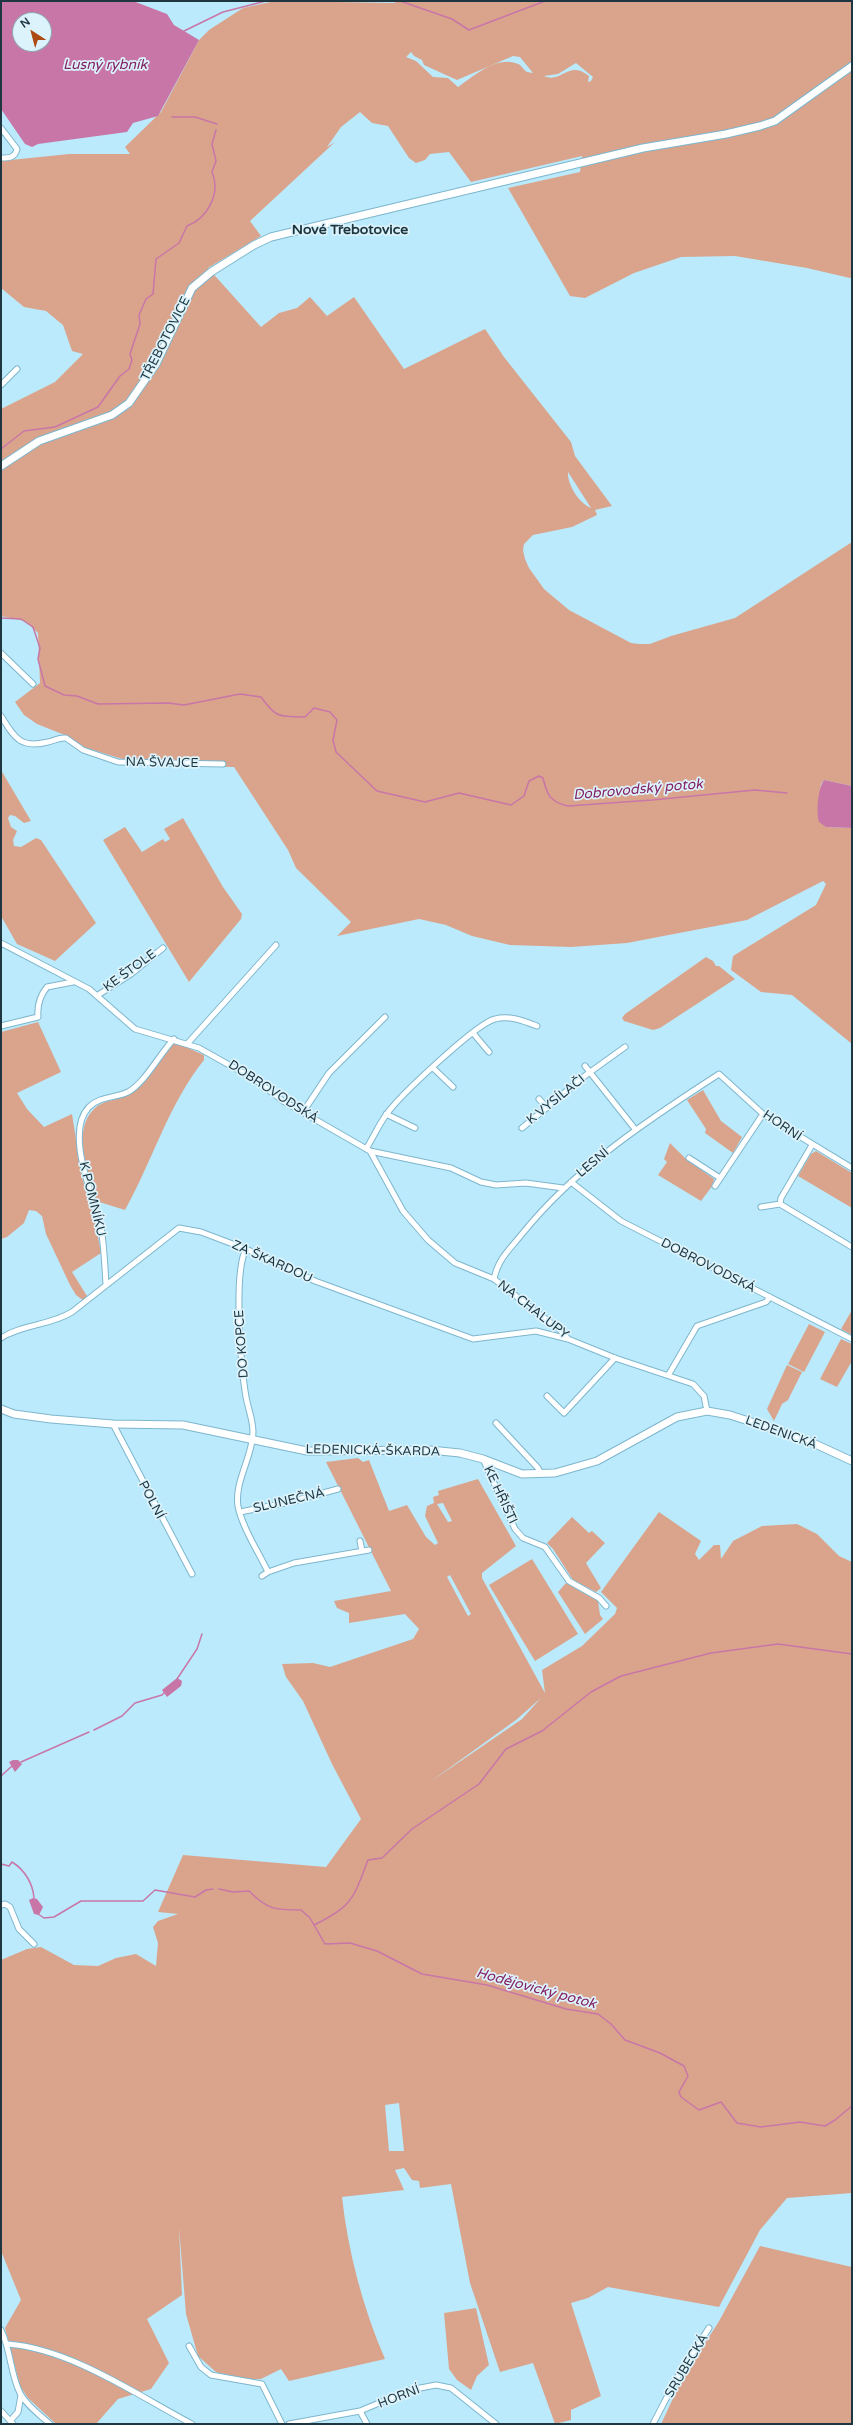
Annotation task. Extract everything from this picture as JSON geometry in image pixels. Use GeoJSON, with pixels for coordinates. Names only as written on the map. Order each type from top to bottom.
{"type":"FeatureCollection","features":[{"type":"Feature","properties":{"kind":"street","name":"TŘEBOTOVICE"},"geometry":{"type":"LineString","coordinates":[[1,466],[39,441],[112,415],[129,403],[156,364],[192,288],[211,272],[254,245],[271,237],[499,181],[643,148],[726,134],[768,124],[775,121],[852,66]]}},
{"type":"Feature","properties":{"kind":"street"},"geometry":{"type":"LineString","coordinates":[[1,128],[17,149],[16,154],[10,158],[1,158]]}},
{"type":"Feature","properties":{"kind":"street"},"geometry":{"type":"LineString","coordinates":[[1,385],[17,369]]}},
{"type":"Feature","properties":{"kind":"street"},"geometry":{"type":"LineString","coordinates":[[1,653],[33,684]]}},
{"type":"Feature","properties":{"kind":"street","name":"NA ŠVAJCE"},"geometry":{"type":"LineString","coordinates":[[1,716],[12,733],[25,744],[34,745],[66,738],[83,750],[118,762],[223,764]]}},
{"type":"Feature","properties":{"kind":"street","name":"DOBROVODSKÁ"},"geometry":{"type":"LineString","coordinates":[[1,943],[98,995],[125,1022],[135,1029],[188,1043],[224,1061],[303,1112],[368,1150],[451,1168],[481,1182],[496,1185],[526,1183],[563,1188]]}},
{"type":"Feature","properties":{"kind":"street"},"geometry":{"type":"LineString","coordinates":[[188,1043],[276,945]]}},
{"type":"Feature","properties":{"kind":"street","name":"KE ŠTOLE"},"geometry":{"type":"LineString","coordinates":[[98,995],[131,974],[162,948]]}},
{"type":"Feature","properties":{"kind":"street"},"geometry":{"type":"LineString","coordinates":[[1,1026],[38,1017],[37,1010],[41,995],[47,987],[74,982]]}},
{"type":"Feature","properties":{"kind":"street"},"geometry":{"type":"LineString","coordinates":[[303,1112],[329,1073],[385,1017]]}},
{"type":"Feature","properties":{"kind":"street"},"geometry":{"type":"LineString","coordinates":[[368,1150],[386,1114],[433,1068],[472,1033],[495,1019],[508,1018],[537,1026]]}},
{"type":"Feature","properties":{"kind":"street"},"geometry":{"type":"LineString","coordinates":[[472,1033],[489,1052]]}},
{"type":"Feature","properties":{"kind":"street","name":"K POMNÍKU"},"geometry":{"type":"LineString","coordinates":[[106,1285],[100,1227],[85,1176],[81,1148],[81,1128],[84,1114],[98,1101],[128,1092],[141,1081],[161,1053],[174,1039]]}},
{"type":"Feature","properties":{"kind":"street","name":"K VYSÍLAČI"},"geometry":{"type":"LineString","coordinates":[[522,1128],[625,1047]]}},
{"type":"Feature","properties":{"kind":"street","name":"K VYSÍLAČI"},"geometry":{"type":"LineString","coordinates":[[585,1066],[635,1129]]}},
{"type":"Feature","properties":{"kind":"street"},"geometry":{"type":"LineString","coordinates":[[433,1068],[452,1087]]}},
{"type":"Feature","properties":{"kind":"street","name":"LESNÍ"},"geometry":{"type":"LineString","coordinates":[[494,1279],[497,1265],[540,1212],[563,1188],[635,1129],[719,1074]]}},
{"type":"Feature","properties":{"kind":"street","name":"HORNÍ"},"geometry":{"type":"LineString","coordinates":[[719,1074],[764,1114],[812,1145],[852,1168]]}},
{"type":"Feature","properties":{"kind":"street"},"geometry":{"type":"LineString","coordinates":[[539,1099],[547,1108]]}},
{"type":"Feature","properties":{"kind":"street"},"geometry":{"type":"LineString","coordinates":[[386,1114],[415,1128]]}},
{"type":"Feature","properties":{"kind":"street"},"geometry":{"type":"LineString","coordinates":[[715,1186],[764,1114]]}},
{"type":"Feature","properties":{"kind":"street"},"geometry":{"type":"LineString","coordinates":[[780,1204],[781,1198],[812,1145]]}},
{"type":"Feature","properties":{"kind":"street","name":"NA CHALUPY"},"geometry":{"type":"LineString","coordinates":[[368,1150],[403,1212],[428,1240],[455,1263],[494,1279],[560,1330],[568,1339],[614,1358],[669,1374],[693,1384],[704,1396],[707,1410]]}},
{"type":"Feature","properties":{"kind":"street"},"geometry":{"type":"LineString","coordinates":[[689,1158],[720,1178]]}},
{"type":"Feature","properties":{"kind":"street","name":"DOBROVODSKÁ"},"geometry":{"type":"LineString","coordinates":[[571,1182],[621,1221],[852,1339]]}},
{"type":"Feature","properties":{"kind":"street"},"geometry":{"type":"LineString","coordinates":[[761,1207],[780,1204],[852,1247]]}},
{"type":"Feature","properties":{"kind":"street","name":"ZA ŠKARDOU"},"geometry":{"type":"LineString","coordinates":[[1,1338],[23,1327],[59,1320],[179,1228],[201,1232],[246,1249],[315,1281],[473,1338],[536,1331],[568,1339]]}},
{"type":"Feature","properties":{"kind":"street","name":"DO KOPCE"},"geometry":{"type":"LineString","coordinates":[[246,1249],[242,1256],[238,1293],[246,1396],[254,1429],[253,1440]]}},
{"type":"Feature","properties":{"kind":"street"},"geometry":{"type":"LineString","coordinates":[[669,1374],[697,1326],[766,1302],[770,1297]]}},
{"type":"Feature","properties":{"kind":"street"},"geometry":{"type":"LineString","coordinates":[[546,1396],[564,1413],[614,1358]]}},
{"type":"Feature","properties":{"kind":"street","name":"LEDENICKÁ-ŠKARDA"},"geometry":{"type":"LineString","coordinates":[[1,1408],[14,1414],[51,1419],[113,1424],[183,1425],[287,1448],[318,1452],[430,1450],[460,1453],[483,1459],[522,1474],[541,1474],[569,1470],[597,1461],[678,1417],[707,1410]]}},
{"type":"Feature","properties":{"kind":"street","name":"LEDENICKÁ"},"geometry":{"type":"LineString","coordinates":[[707,1410],[730,1415],[813,1443],[852,1461]]}},
{"type":"Feature","properties":{"kind":"street"},"geometry":{"type":"LineString","coordinates":[[496,1423],[538,1468],[541,1474]]}},
{"type":"Feature","properties":{"kind":"street","name":"POLNÍ"},"geometry":{"type":"LineString","coordinates":[[113,1424],[192,1574]]}},
{"type":"Feature","properties":{"kind":"street","name":"SLUNEČNÁ"},"geometry":{"type":"LineString","coordinates":[[253,1440],[239,1493],[240,1512],[268,1572]]}},
{"type":"Feature","properties":{"kind":"street","name":"KE HŘIŠTI"},"geometry":{"type":"LineString","coordinates":[[483,1459],[515,1529],[523,1538],[545,1548],[569,1581],[599,1598],[606,1606]]}},
{"type":"Feature","properties":{"kind":"street","name":"SLUNEČNÁ"},"geometry":{"type":"LineString","coordinates":[[240,1512],[290,1502],[338,1489]]}},
{"type":"Feature","properties":{"kind":"street"},"geometry":{"type":"LineString","coordinates":[[360,1541],[362,1551]]}},
{"type":"Feature","properties":{"kind":"street"},"geometry":{"type":"LineString","coordinates":[[262,1576],[268,1572],[294,1562],[369,1550]]}},
{"type":"Feature","properties":{"kind":"street"},"geometry":{"type":"LineString","coordinates":[[1,1905],[5,1904],[10,1907],[19,1929],[34,1944]]}},
{"type":"Feature","properties":{"kind":"street","name":"SRUBECKÁ"},"geometry":{"type":"LineString","coordinates":[[653,2424],[680,2372],[709,2328]]}},
{"type":"Feature","properties":{"kind":"street"},"geometry":{"type":"LineString","coordinates":[[1,2330],[8,2344],[21,2394],[18,2412],[12,2422],[2,2413],[1,2408]]}},
{"type":"Feature","properties":{"kind":"street"},"geometry":{"type":"LineString","coordinates":[[8,2344],[24,2345],[55,2354],[96,2371],[192,2424]]}},
{"type":"Feature","properties":{"kind":"street"},"geometry":{"type":"LineString","coordinates":[[190,2346],[201,2367],[211,2375],[262,2384],[282,2424]]}},
{"type":"Feature","properties":{"kind":"street","name":"HORNÍ"},"geometry":{"type":"LineString","coordinates":[[290,2424],[360,2411],[410,2390],[443,2386],[452,2388],[496,2424]]}},
{"type":"Feature","properties":{"kind":"street"},"geometry":{"type":"LineString","coordinates":[[21,2394],[50,2424]]}},
{"type":"Feature","properties":{"kind":"street"},"geometry":{"type":"LineString","coordinates":[[360,2411],[367,2424]]}},
{"type":"Feature","properties":{"kind":"shaded area"},"geometry":{"type":"Polygon","coordinates":[[[275,1],[396,3],[392,1],[852,1],[852,277],[850,278],[807,268],[735,256],[681,257],[634,273],[585,298],[570,296],[508,188],[580,172],[582,156],[471,182],[449,152],[430,154],[425,160],[416,163],[409,158],[388,126],[372,123],[360,112],[341,127],[327,147],[335,142],[250,221],[261,236],[208,268],[261,327],[279,313],[297,308],[310,297],[327,316],[354,297],[404,369],[485,329],[504,357],[571,442],[575,456],[612,506],[595,510],[597,515],[572,527],[533,535],[524,544],[523,550],[529,568],[544,589],[569,610],[631,643],[650,644],[671,636],[735,618],[852,542],[852,786],[824,780],[821,784],[818,817],[826,827],[852,828],[852,1044],[792,995],[761,992],[731,970],[733,956],[816,905],[826,884],[823,881],[747,920],[627,943],[571,947],[510,945],[472,936],[446,925],[419,919],[337,936],[351,922],[296,868],[288,850],[234,767],[171,766],[132,762],[80,746],[67,736],[37,724],[24,715],[15,702],[40,683],[38,633],[25,621],[1,616],[1,409],[55,382],[83,354],[72,351],[63,325],[46,311],[24,307],[1,288],[1,161],[69,154],[130,154],[125,147],[161,112],[199,40],[209,30],[243,8],[275,1]],[[411,52],[406,57],[416,61],[433,77],[448,78],[458,87],[492,65],[457,80],[424,65],[422,60],[414,56],[411,52]],[[513,56],[495,64],[510,62],[521,65],[527,72],[533,73],[520,57],[513,56]],[[576,63],[558,74],[544,76],[550,78],[556,77],[576,70],[582,71],[589,76],[588,82],[591,81],[593,77],[576,63]],[[568,472],[570,483],[575,493],[583,503],[591,508],[568,472]]]}},
{"type":"Feature","properties":{"kind":"shaded area"},"geometry":{"type":"Polygon","coordinates":[[[1,770],[31,821],[24,823],[15,816],[10,815],[8,818],[11,827],[17,831],[13,840],[14,846],[21,847],[36,838],[41,840],[96,923],[55,961],[17,944],[1,916],[1,770]]]}},
{"type":"Feature","properties":{"kind":"shaded area"},"geometry":{"type":"Polygon","coordinates":[[[183,818],[223,887],[242,914],[241,919],[189,982],[103,840],[125,827],[142,852],[163,839],[165,842],[170,839],[164,829],[183,818]]]}},
{"type":"Feature","properties":{"kind":"shaded area"},"geometry":{"type":"Polygon","coordinates":[[[706,957],[735,979],[660,1028],[653,1030],[624,1021],[622,1018],[625,1014],[706,957]]]}},
{"type":"Feature","properties":{"kind":"shaded area"},"geometry":{"type":"Polygon","coordinates":[[[38,1022],[61,1072],[17,1093],[27,1109],[44,1127],[72,1114],[82,1177],[95,1221],[101,1253],[72,1272],[87,1296],[84,1301],[76,1295],[70,1285],[46,1234],[42,1216],[36,1211],[29,1210],[24,1223],[7,1237],[1,1239],[1,1032],[38,1022]]]}},
{"type":"Feature","properties":{"kind":"shaded area"},"geometry":{"type":"Polygon","coordinates":[[[172,1044],[179,1044],[204,1055],[204,1060],[180,1095],[125,1210],[96,1201],[88,1180],[83,1154],[82,1141],[84,1128],[88,1118],[97,1106],[120,1098],[129,1093],[172,1044]]]}},
{"type":"Feature","properties":{"kind":"shaded area"},"geometry":{"type":"Polygon","coordinates":[[[703,1090],[721,1121],[742,1137],[733,1153],[705,1133],[706,1129],[687,1100],[703,1090]]]}},
{"type":"Feature","properties":{"kind":"shaded area"},"geometry":{"type":"Polygon","coordinates":[[[670,1143],[686,1159],[714,1179],[713,1185],[701,1201],[658,1175],[667,1162],[664,1159],[670,1143]]]}},
{"type":"Feature","properties":{"kind":"shaded area"},"geometry":{"type":"Polygon","coordinates":[[[816,1151],[852,1173],[852,1208],[798,1176],[811,1154],[816,1151]]]}},
{"type":"Feature","properties":{"kind":"shaded area"},"geometry":{"type":"Polygon","coordinates":[[[852,1310],[852,1335],[841,1329],[852,1310]]]}},
{"type":"Feature","properties":{"kind":"shaded area"},"geometry":{"type":"Polygon","coordinates":[[[809,1324],[825,1332],[804,1372],[788,1364],[809,1324]]]}},
{"type":"Feature","properties":{"kind":"shaded area"},"geometry":{"type":"Polygon","coordinates":[[[841,1339],[852,1344],[852,1361],[837,1387],[820,1379],[841,1339]]]}},
{"type":"Feature","properties":{"kind":"shaded area"},"geometry":{"type":"Polygon","coordinates":[[[787,1365],[802,1372],[788,1400],[782,1404],[774,1421],[767,1409],[787,1365]]]}},
{"type":"Feature","properties":{"kind":"shaded area"},"geometry":{"type":"Polygon","coordinates":[[[358,1458],[363,1462],[369,1460],[389,1511],[407,1505],[426,1537],[435,1545],[438,1543],[425,1516],[427,1506],[434,1503],[433,1497],[439,1495],[438,1491],[478,1479],[516,1546],[482,1573],[482,1578],[545,1693],[542,1670],[582,1646],[615,1614],[617,1608],[601,1592],[659,1512],[701,1541],[695,1554],[699,1560],[714,1545],[720,1545],[721,1559],[733,1541],[762,1526],[797,1524],[817,1534],[839,1556],[852,1562],[852,2193],[787,2198],[760,2230],[719,2307],[608,2287],[588,2298],[571,2303],[601,2396],[571,2410],[571,2420],[555,2424],[533,2363],[500,2372],[470,2283],[451,2184],[420,2188],[419,2181],[412,2180],[404,2168],[395,2170],[404,2190],[342,2197],[352,2259],[363,2300],[385,2359],[289,2381],[281,2369],[261,2379],[245,2379],[216,2372],[198,2356],[186,2314],[179,2227],[182,2295],[147,2319],[169,2363],[151,2389],[118,2399],[96,2424],[56,2424],[28,2398],[20,2386],[5,2328],[21,2300],[1,2251],[1,1960],[27,1949],[41,1947],[74,1965],[98,1966],[116,1958],[136,1954],[156,1966],[158,1943],[153,1927],[158,1921],[178,1914],[158,1912],[183,1855],[326,1867],[361,1819],[332,1764],[303,1701],[286,1677],[282,1664],[313,1663],[330,1667],[413,1639],[419,1629],[405,1614],[349,1623],[349,1613],[337,1608],[334,1601],[391,1591],[326,1462],[358,1458]],[[443,1503],[437,1504],[448,1522],[452,1521],[443,1503]],[[450,1575],[447,1577],[468,1616],[471,1614],[450,1575]],[[541,1698],[516,1720],[430,1782],[522,1719],[541,1698]],[[399,2103],[385,2105],[389,2151],[404,2151],[399,2103]]]}},
{"type":"Feature","properties":{"kind":"shaded area"},"geometry":{"type":"Polygon","coordinates":[[[572,1517],[589,1533],[592,1531],[605,1543],[586,1563],[601,1588],[596,1592],[573,1580],[553,1549],[547,1543],[572,1517]]]}},
{"type":"Feature","properties":{"kind":"shaded area"},"geometry":{"type":"Polygon","coordinates":[[[532,1559],[578,1634],[535,1661],[489,1585],[532,1559]]]}},
{"type":"Feature","properties":{"kind":"shaded area"},"geometry":{"type":"Polygon","coordinates":[[[566,1583],[598,1601],[600,1615],[603,1619],[585,1634],[558,1592],[566,1583]]]}},
{"type":"Feature","properties":{"kind":"shaded area"},"geometry":{"type":"Polygon","coordinates":[[[760,2246],[852,2267],[852,2424],[661,2424],[684,2375],[718,2323],[760,2246]]]}},
{"type":"Feature","properties":{"kind":"shaded area"},"geometry":{"type":"Polygon","coordinates":[[[476,2308],[489,2365],[477,2376],[471,2390],[457,2380],[449,2369],[444,2313],[476,2308]]]}},
{"type":"Feature","properties":{"kind":"water","name":"Lusný rybník"},"geometry":{"type":"Polygon","coordinates":[[[1,1],[133,1],[167,14],[174,25],[199,40],[158,116],[133,123],[127,132],[38,144],[32,147],[25,144],[1,109],[1,1]]]}},
{"type":"Feature","properties":{"kind":"water"},"geometry":{"type":"Polygon","coordinates":[[[824,780],[852,786],[852,828],[826,827],[819,822],[818,800],[820,789],[824,780]]]}},
{"type":"Feature","properties":{"kind":"water"},"geometry":{"type":"Polygon","coordinates":[[[177,1678],[182,1681],[181,1686],[167,1697],[162,1690],[177,1678]]]}},
{"type":"Feature","properties":{"kind":"water"},"geometry":{"type":"Polygon","coordinates":[[[18,1760],[22,1764],[15,1772],[9,1762],[18,1760]]]}},
{"type":"Feature","properties":{"kind":"water"},"geometry":{"type":"Polygon","coordinates":[[[33,1898],[37,1899],[43,1907],[39,1915],[34,1914],[29,1900],[33,1898]]]}},
{"type":"Feature","properties":{"kind":"waterway"},"geometry":{"type":"LineString","coordinates":[[182,32],[223,12],[266,1]]}},
{"type":"Feature","properties":{"kind":"waterway"},"geometry":{"type":"LineString","coordinates":[[400,1],[452,19],[469,30],[545,1]]}},
{"type":"Feature","properties":{"kind":"waterway"},"geometry":{"type":"LineString","coordinates":[[172,117],[195,117],[217,124]]}},
{"type":"Feature","properties":{"kind":"waterway"},"geometry":{"type":"LineString","coordinates":[[1,449],[24,431],[55,427],[98,407],[120,376],[129,369],[132,360],[130,354],[140,324],[139,315],[146,299],[153,294],[156,259],[179,243],[187,226],[207,211],[214,196],[215,188],[212,172],[216,161],[212,144],[216,130]]}},
{"type":"Feature","properties":{"kind":"waterway","name":"Dobrovodský potok"},"geometry":{"type":"LineString","coordinates":[[1,618],[21,619],[33,627],[40,648],[38,659],[45,686],[64,695],[77,696],[98,704],[168,703],[184,705],[240,694],[261,697],[271,709],[279,715],[305,717],[314,708],[330,712],[337,720],[333,740],[336,752],[377,791],[425,802],[459,793],[511,805],[524,796],[529,781],[539,776],[543,778],[550,797],[553,800],[568,806],[755,790],[787,793]]}},
{"type":"Feature","properties":{"kind":"waterway"},"geometry":{"type":"LineString","coordinates":[[177,1679],[197,1649],[202,1634]]}},
{"type":"Feature","properties":{"kind":"waterway"},"geometry":{"type":"LineString","coordinates":[[314,1925],[337,1912],[350,1900],[355,1893],[368,1860],[382,1858],[412,1829],[479,1784],[506,1749],[542,1731],[591,1692],[621,1676],[711,1653],[778,1644],[852,1654]]}},
{"type":"Feature","properties":{"kind":"waterway"},"geometry":{"type":"LineString","coordinates":[[94,1730],[122,1716],[135,1703],[162,1695],[165,1692]]}},
{"type":"Feature","properties":{"kind":"waterway"},"geometry":{"type":"LineString","coordinates":[[21,1762],[89,1732]]}},
{"type":"Feature","properties":{"kind":"waterway"},"geometry":{"type":"LineString","coordinates":[[1,1776],[12,1766]]}},
{"type":"Feature","properties":{"kind":"waterway","name":"Hodějovický potok"},"geometry":{"type":"LineString","coordinates":[[1,1864],[9,1866],[12,1862],[21,1869],[28,1878],[34,1898]]}},
{"type":"Feature","properties":{"kind":"waterway","name":"Hodějovický potok"},"geometry":{"type":"LineString","coordinates":[[38,1914],[44,1918],[54,1917],[81,1901],[143,1901],[155,1890],[195,1897],[206,1890],[213,1889]]}},
{"type":"Feature","properties":{"kind":"waterway","name":"Hodějovický potok"},"geometry":{"type":"LineString","coordinates":[[219,1889],[233,1892],[249,1891],[261,1902],[272,1908],[301,1910],[310,1918],[325,1944],[350,1943],[377,1951],[422,1974],[487,1985],[566,2009],[598,2014],[611,2024],[625,2040],[660,2053],[684,2066],[688,2076],[679,2092],[681,2097],[699,2110],[721,2102],[737,2123],[761,2127],[800,2122],[825,2126],[852,2106]]}},
{"type":"Feature","properties":{"kind":"district","name":"Nové Třebotovice"},"geometry":{"type":"Point","coordinates":[350,230]}}]}
